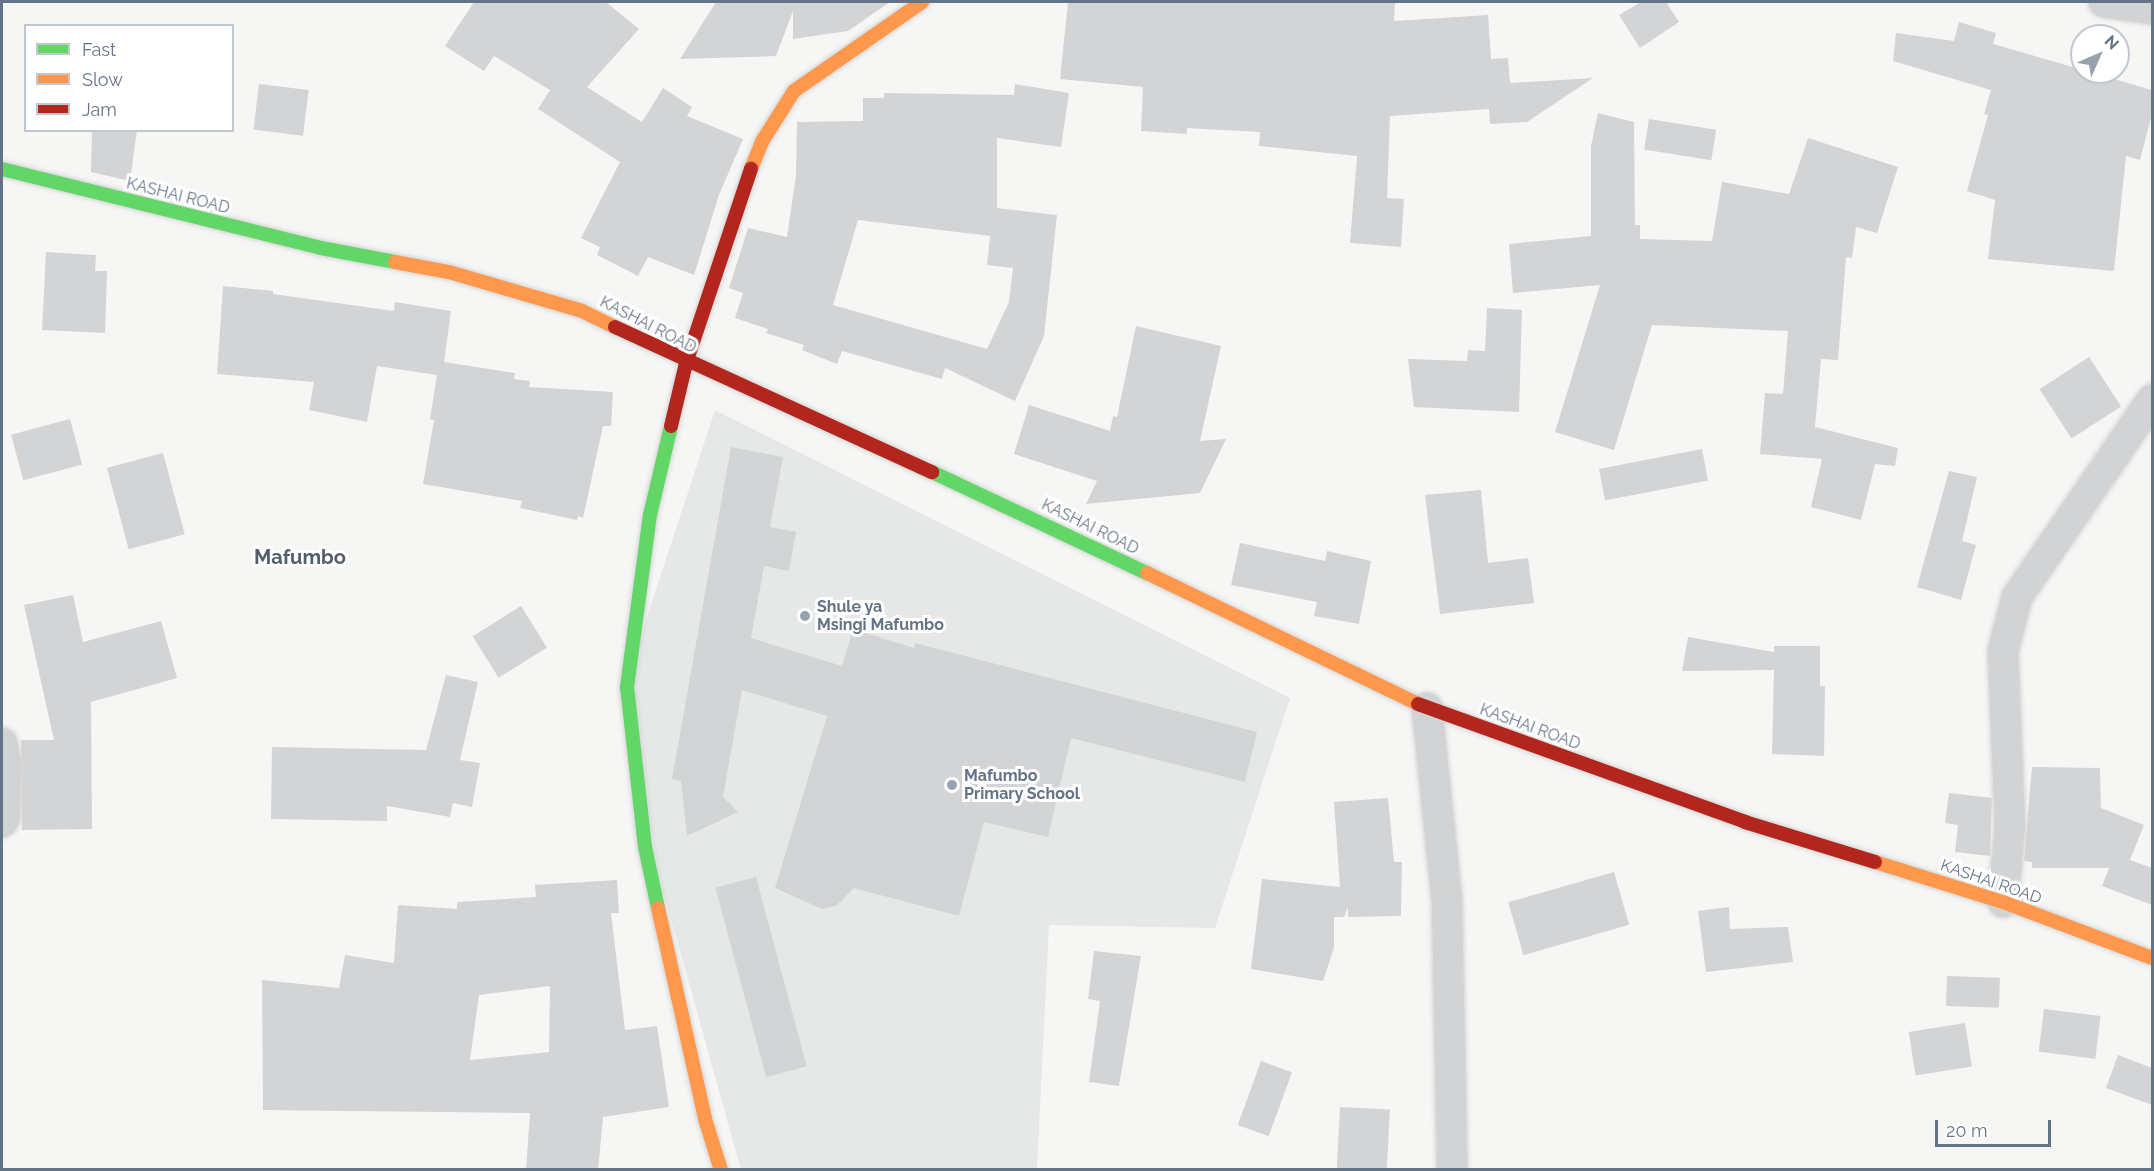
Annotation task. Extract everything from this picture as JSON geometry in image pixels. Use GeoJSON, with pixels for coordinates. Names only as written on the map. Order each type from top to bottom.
{"type":"FeatureCollection","features":[{"type":"Feature","properties":{"kind":"street"},"geometry":{"type":"LineString","coordinates":[[721,1170],[705,1119],[645,847],[627,687],[650,515],[687,363],[737,201],[763,140],[794,91],[922,2]]}},
{"type":"Feature","properties":{"kind":"street"},"geometry":{"type":"LineString","coordinates":[[2104,2],[2152,9]]}},
{"type":"Feature","properties":{"kind":"street","name":"KASHAI ROAD"},"geometry":{"type":"LineString","coordinates":[[2,169],[321,248],[449,272],[582,311],[687,363],[996,500],[1427,708],[1745,822],[2003,902],[2152,958]]}},
{"type":"Feature","properties":{"kind":"street"},"geometry":{"type":"LineString","coordinates":[[2003,902],[2010,826],[2003,651],[2017,597],[2152,400]]}},
{"type":"Feature","properties":{"kind":"street"},"geometry":{"type":"LineString","coordinates":[[1427,708],[1447,902],[1452,1170]]}},
{"type":"Feature","properties":{"kind":"street"},"geometry":{"type":"LineString","coordinates":[[2,743],[6,763],[5,817],[2,822]]}},
{"type":"Feature","properties":{"kind":"shaded area","name":"Mafumbo Primary School"},"geometry":{"type":"Polygon","coordinates":[[[715,410],[1290,698],[1215,928],[1049,925],[1037,1169],[741,1170],[658,872],[625,684],[715,410]]]}},
{"type":"Feature","properties":{"kind":"building"},"geometry":{"type":"Polygon","coordinates":[[[474,2],[606,2],[639,29],[587,87],[642,122],[663,88],[692,107],[687,116],[743,139],[719,195],[694,275],[648,257],[638,276],[597,255],[600,247],[581,238],[620,162],[538,109],[550,90],[494,56],[484,71],[445,46],[474,2]]]}},
{"type":"Feature","properties":{"kind":"building"},"geometry":{"type":"Polygon","coordinates":[[[716,2],[890,2],[848,31],[793,39],[793,11],[776,56],[680,59],[716,2]]]}},
{"type":"Feature","properties":{"kind":"building"},"geometry":{"type":"Polygon","coordinates":[[[1068,2],[1395,2],[1394,21],[1488,15],[1491,59],[1508,58],[1510,83],[1593,78],[1527,122],[1490,124],[1489,109],[1390,116],[1387,198],[1404,199],[1401,247],[1350,243],[1357,156],[1259,146],[1260,132],[1187,128],[1187,134],[1141,131],[1143,87],[1060,79],[1068,2]]]}},
{"type":"Feature","properties":{"kind":"building"},"geometry":{"type":"Polygon","coordinates":[[[1641,2],[1666,2],[1679,22],[1640,48],[1619,15],[1641,2]]]}},
{"type":"Feature","properties":{"kind":"building"},"geometry":{"type":"Polygon","coordinates":[[[1959,22],[1996,33],[1993,44],[2070,66],[2070,84],[2130,84],[2152,90],[2152,114],[2140,160],[2126,156],[2114,271],[1988,259],[1995,200],[1967,191],[1988,115],[1984,114],[1991,90],[1893,61],[1896,33],[1954,41],[1959,22]]]}},
{"type":"Feature","properties":{"kind":"building"},"geometry":{"type":"Polygon","coordinates":[[[259,84],[309,90],[303,136],[253,130],[259,84]]]}},
{"type":"Feature","properties":{"kind":"building"},"geometry":{"type":"Polygon","coordinates":[[[1015,84],[1069,93],[1061,147],[997,138],[997,208],[1057,215],[1044,336],[1015,401],[945,368],[942,379],[842,351],[837,364],[802,350],[804,345],[766,333],[768,329],[735,318],[743,293],[729,288],[748,228],[787,237],[796,175],[797,122],[863,121],[863,98],[884,98],[884,93],[1014,95],[1015,84]],[[858,220],[833,305],[987,349],[1009,302],[1013,268],[987,265],[990,236],[858,220]]]}},
{"type":"Feature","properties":{"kind":"building"},"geometry":{"type":"Polygon","coordinates":[[[1598,113],[1634,122],[1635,225],[1640,225],[1640,239],[1712,241],[1722,182],[1789,194],[1808,138],[1898,167],[1877,233],[1856,227],[1852,258],[1846,257],[1838,360],[1821,359],[1815,427],[1898,448],[1895,466],[1875,464],[1861,520],[1811,507],[1822,459],[1760,454],[1765,393],[1783,394],[1788,331],[1652,325],[1614,450],[1555,432],[1600,285],[1513,293],[1509,244],[1591,236],[1591,146],[1598,113]]]}},
{"type":"Feature","properties":{"kind":"building"},"geometry":{"type":"Polygon","coordinates":[[[1649,119],[1716,130],[1711,160],[1644,150],[1649,119]]]}},
{"type":"Feature","properties":{"kind":"building"},"geometry":{"type":"Polygon","coordinates":[[[92,132],[137,132],[130,181],[91,172],[92,132]]]}},
{"type":"Feature","properties":{"kind":"building"},"geometry":{"type":"Polygon","coordinates":[[[46,252],[96,255],[95,271],[107,271],[105,333],[42,330],[46,252]]]}},
{"type":"Feature","properties":{"kind":"building"},"geometry":{"type":"Polygon","coordinates":[[[223,286],[273,291],[273,294],[394,311],[395,302],[451,311],[444,362],[515,373],[514,379],[530,381],[529,387],[613,392],[611,426],[603,426],[583,518],[578,516],[577,520],[520,508],[522,501],[423,484],[434,420],[430,419],[437,375],[377,366],[367,422],[309,410],[314,382],[217,374],[223,286]]]}},
{"type":"Feature","properties":{"kind":"building"},"geometry":{"type":"Polygon","coordinates":[[[1487,308],[1522,310],[1519,412],[1414,407],[1408,359],[1467,361],[1468,350],[1485,351],[1487,308]]]}},
{"type":"Feature","properties":{"kind":"building"},"geometry":{"type":"Polygon","coordinates":[[[1136,326],[1221,346],[1200,441],[1226,439],[1200,493],[1086,504],[1097,481],[1014,454],[1029,405],[1110,431],[1113,416],[1117,417],[1136,326]]]}},
{"type":"Feature","properties":{"kind":"building"},"geometry":{"type":"Polygon","coordinates":[[[2089,357],[2121,406],[2072,439],[2040,389],[2089,357]]]}},
{"type":"Feature","properties":{"kind":"building"},"geometry":{"type":"Polygon","coordinates":[[[70,419],[82,464],[23,480],[11,435],[70,419]]]}},
{"type":"Feature","properties":{"kind":"building"},"geometry":{"type":"Polygon","coordinates":[[[731,447],[783,457],[770,527],[796,532],[789,571],[764,566],[751,638],[842,666],[853,629],[914,648],[915,643],[1257,732],[1245,782],[1071,738],[1048,837],[984,822],[959,916],[854,888],[836,906],[822,909],[775,888],[827,716],[742,690],[723,797],[738,812],[687,836],[681,781],[672,779],[731,447]]]}},
{"type":"Feature","properties":{"kind":"building"},"geometry":{"type":"Polygon","coordinates":[[[1702,449],[1708,480],[1605,500],[1599,469],[1702,449]]]}},
{"type":"Feature","properties":{"kind":"building"},"geometry":{"type":"Polygon","coordinates":[[[163,453],[185,534],[129,549],[107,468],[163,453]]]}},
{"type":"Feature","properties":{"kind":"building"},"geometry":{"type":"Polygon","coordinates":[[[1949,471],[1977,477],[1962,541],[1976,545],[1961,600],[1917,587],[1949,471]]]}},
{"type":"Feature","properties":{"kind":"building"},"geometry":{"type":"Polygon","coordinates":[[[1481,490],[1488,563],[1528,558],[1534,603],[1440,614],[1425,495],[1481,490]]]}},
{"type":"Feature","properties":{"kind":"building"},"geometry":{"type":"Polygon","coordinates":[[[1240,543],[1325,561],[1327,551],[1371,561],[1359,624],[1314,616],[1317,602],[1231,585],[1240,543]]]}},
{"type":"Feature","properties":{"kind":"building"},"geometry":{"type":"Polygon","coordinates":[[[73,595],[83,642],[161,621],[177,678],[91,702],[92,829],[22,830],[21,740],[54,740],[24,605],[73,595]]]}},
{"type":"Feature","properties":{"kind":"building"},"geometry":{"type":"Polygon","coordinates":[[[521,606],[547,648],[499,678],[473,636],[521,606]]]}},
{"type":"Feature","properties":{"kind":"building"},"geometry":{"type":"Polygon","coordinates":[[[1688,637],[1774,652],[1774,646],[1820,646],[1820,686],[1825,686],[1824,756],[1772,754],[1774,670],[1682,671],[1688,637]]]}},
{"type":"Feature","properties":{"kind":"building"},"geometry":{"type":"Polygon","coordinates":[[[446,675],[478,682],[460,760],[480,763],[472,807],[453,803],[450,817],[387,806],[387,821],[271,819],[272,747],[426,750],[446,675]]]}},
{"type":"Feature","properties":{"kind":"building"},"geometry":{"type":"Polygon","coordinates":[[[2032,767],[2100,768],[2101,808],[2144,825],[2130,860],[2152,868],[2152,905],[2102,886],[2109,868],[2032,868],[2032,862],[2024,861],[2032,767]]]}},
{"type":"Feature","properties":{"kind":"building"},"geometry":{"type":"Polygon","coordinates":[[[1949,793],[1992,798],[1990,856],[1955,852],[1958,825],[1945,823],[1949,793]]]}},
{"type":"Feature","properties":{"kind":"building"},"geometry":{"type":"Polygon","coordinates":[[[1388,798],[1394,862],[1402,862],[1401,916],[1348,917],[1348,907],[1344,917],[1334,917],[1334,948],[1323,981],[1251,969],[1262,879],[1340,887],[1334,802],[1388,798]]]}},
{"type":"Feature","properties":{"kind":"building"},"geometry":{"type":"Polygon","coordinates":[[[1614,872],[1629,925],[1523,955],[1508,902],[1614,872]]]}},
{"type":"Feature","properties":{"kind":"building"},"geometry":{"type":"Polygon","coordinates":[[[756,877],[807,1066],[766,1077],[715,888],[756,877]]]}},
{"type":"Feature","properties":{"kind":"building"},"geometry":{"type":"Polygon","coordinates":[[[617,880],[619,913],[611,913],[625,1030],[657,1026],[669,1107],[603,1117],[598,1170],[526,1170],[530,1113],[263,1110],[262,980],[339,988],[345,955],[394,963],[398,905],[457,909],[457,902],[536,897],[535,885],[617,880]],[[550,986],[479,995],[470,1060],[549,1052],[550,986]]]}},
{"type":"Feature","properties":{"kind":"building"},"geometry":{"type":"Polygon","coordinates":[[[1729,907],[1730,929],[1788,927],[1793,962],[1706,972],[1698,911],[1729,907]]]}},
{"type":"Feature","properties":{"kind":"building"},"geometry":{"type":"Polygon","coordinates":[[[1094,951],[1141,956],[1119,1086],[1089,1082],[1100,1001],[1088,999],[1094,951]]]}},
{"type":"Feature","properties":{"kind":"building"},"geometry":{"type":"Polygon","coordinates":[[[1947,976],[2000,978],[1999,1008],[1946,1006],[1947,976]]]}},
{"type":"Feature","properties":{"kind":"building"},"geometry":{"type":"Polygon","coordinates":[[[2044,1009],[2101,1016],[2095,1059],[2039,1052],[2044,1009]]]}},
{"type":"Feature","properties":{"kind":"building"},"geometry":{"type":"Polygon","coordinates":[[[1965,1023],[1972,1066],[1916,1075],[1909,1032],[1965,1023]]]}},
{"type":"Feature","properties":{"kind":"building"},"geometry":{"type":"Polygon","coordinates":[[[2118,1055],[2152,1068],[2152,1105],[2106,1088],[2118,1055]]]}},
{"type":"Feature","properties":{"kind":"building"},"geometry":{"type":"Polygon","coordinates":[[[1261,1061],[1292,1072],[1269,1136],[1238,1125],[1261,1061]]]}},
{"type":"Feature","properties":{"kind":"building"},"geometry":{"type":"Polygon","coordinates":[[[1340,1107],[1390,1110],[1387,1170],[1337,1170],[1340,1107]]]}},
{"type":"Feature","properties":{"kind":"traffic: fast"},"geometry":{"type":"LineString","coordinates":[[2,169],[321,248],[395,262]]}},
{"type":"Feature","properties":{"kind":"traffic: fast"},"geometry":{"type":"LineString","coordinates":[[658,908],[645,847],[627,687],[650,515],[671,426]]}},
{"type":"Feature","properties":{"kind":"traffic: fast"},"geometry":{"type":"LineString","coordinates":[[932,472],[1147,573]]}},
{"type":"Feature","properties":{"kind":"traffic: slow"},"geometry":{"type":"LineString","coordinates":[[751,169],[763,140],[794,91],[922,2]]}},
{"type":"Feature","properties":{"kind":"traffic: slow"},"geometry":{"type":"LineString","coordinates":[[395,262],[449,272],[582,311],[615,327]]}},
{"type":"Feature","properties":{"kind":"traffic: slow"},"geometry":{"type":"LineString","coordinates":[[1147,573],[1418,704]]}},
{"type":"Feature","properties":{"kind":"traffic: slow"},"geometry":{"type":"LineString","coordinates":[[1875,862],[2003,902],[2152,958]]}},
{"type":"Feature","properties":{"kind":"traffic: slow"},"geometry":{"type":"LineString","coordinates":[[658,908],[705,1119],[721,1170]]}},
{"type":"Feature","properties":{"kind":"traffic: jam"},"geometry":{"type":"LineString","coordinates":[[671,426],[686,363],[751,169]]}},
{"type":"Feature","properties":{"kind":"traffic: jam"},"geometry":{"type":"LineString","coordinates":[[615,327],[932,472]]}},
{"type":"Feature","properties":{"kind":"traffic: jam"},"geometry":{"type":"LineString","coordinates":[[1418,704],[1745,822],[1875,862]]}},
{"type":"Feature","properties":{"kind":"place","name":"Shule ya Msingi Mafumbo"},"geometry":{"type":"Point","coordinates":[805,616]}},
{"type":"Feature","properties":{"kind":"place","name":"Mafumbo Primary School"},"geometry":{"type":"Point","coordinates":[952,785]}},
{"type":"Feature","properties":{"kind":"district","name":"Mafumbo"},"geometry":{"type":"Point","coordinates":[300,557]}}]}
